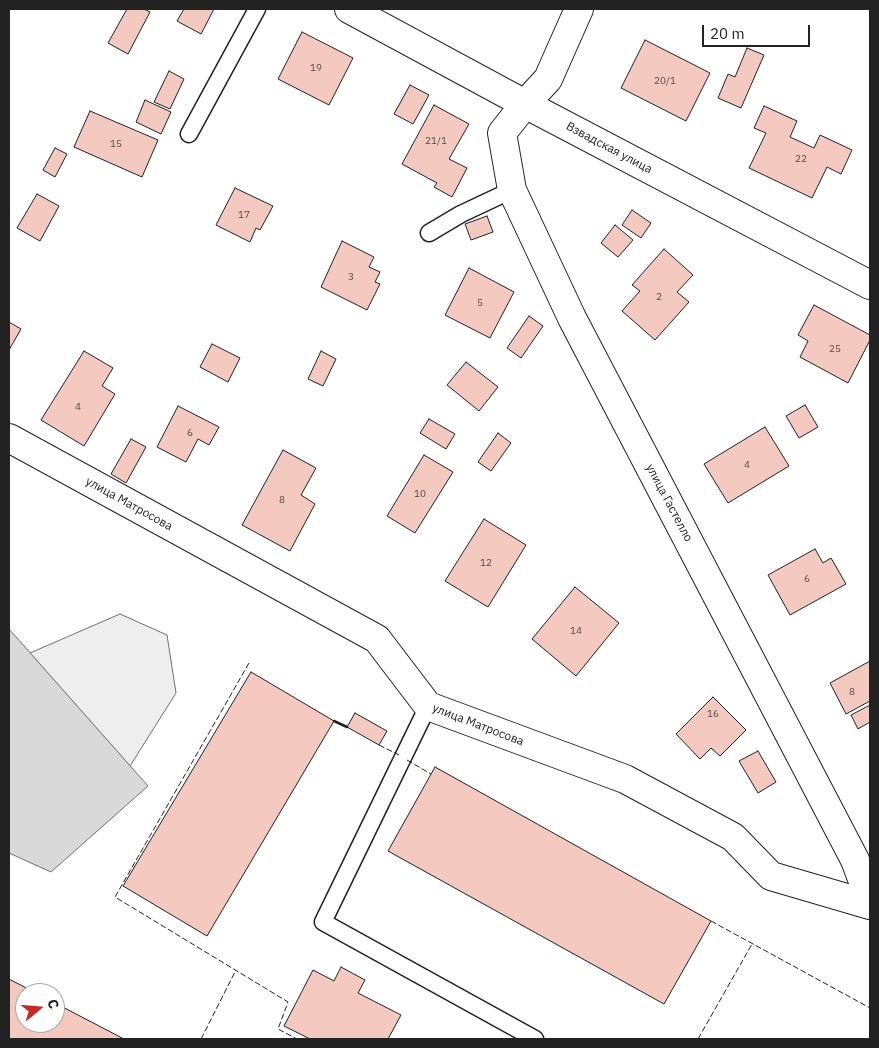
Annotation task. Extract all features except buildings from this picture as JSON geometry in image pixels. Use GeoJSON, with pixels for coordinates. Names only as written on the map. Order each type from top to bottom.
{"type":"FeatureCollection","features":[{"type":"Feature","properties":{"kind":"street","name":"Взвадская улица"},"geometry":{"type":"LineString","coordinates":[[349,9],[525,104],[870,285]]}},
{"type":"Feature","properties":{"kind":"street","name":"улица Гастелло"},"geometry":{"type":"LineString","coordinates":[[579,9],[548,79],[502,133],[512,190],[572,318],[855,860],[870,900]]}},
{"type":"Feature","properties":{"kind":"street","name":"улица Матросова"},"geometry":{"type":"LineString","coordinates":[[9,438],[377,639],[428,706],[625,779],[733,837],[771,876],[870,906]]}},
{"type":"Feature","properties":{"kind":"lane"},"geometry":{"type":"LineString","coordinates":[[188,134],[257,9]]}},
{"type":"Feature","properties":{"kind":"lane"},"geometry":{"type":"LineString","coordinates":[[428,233],[461,214],[512,190]]}},
{"type":"Feature","properties":{"kind":"lane"},"geometry":{"type":"LineString","coordinates":[[428,706],[323,922],[535,1039]]}},
{"type":"Feature","properties":{"kind":"shaded area"},"geometry":{"type":"Polygon","coordinates":[[[120,614],[167,635],[176,693],[130,766],[30,653],[120,614]]]}},
{"type":"Feature","properties":{"kind":"shaded area"},"geometry":{"type":"Polygon","coordinates":[[[9,629],[148,786],[51,872],[9,853],[9,629]]]}},
{"type":"Feature","properties":{"kind":"fence"},"geometry":{"type":"LineString","coordinates":[[249,663],[115,897],[288,1002],[278,1029],[297,1039]]}},
{"type":"Feature","properties":{"kind":"fence"},"geometry":{"type":"LineString","coordinates":[[379,745],[399,755]]}},
{"type":"Feature","properties":{"kind":"fence"},"geometry":{"type":"LineString","coordinates":[[407,760],[431,774]]}},
{"type":"Feature","properties":{"kind":"fence"},"geometry":{"type":"LineString","coordinates":[[711,921],[870,1008]]}},
{"type":"Feature","properties":{"kind":"fence"},"geometry":{"type":"LineString","coordinates":[[698,1039],[752,944]]}},
{"type":"Feature","properties":{"kind":"fence"},"geometry":{"type":"LineString","coordinates":[[201,1039],[236,970]]}},
{"type":"Feature","properties":{"kind":"wall"},"geometry":{"type":"LineString","coordinates":[[334,721],[347,727]]}}]}
